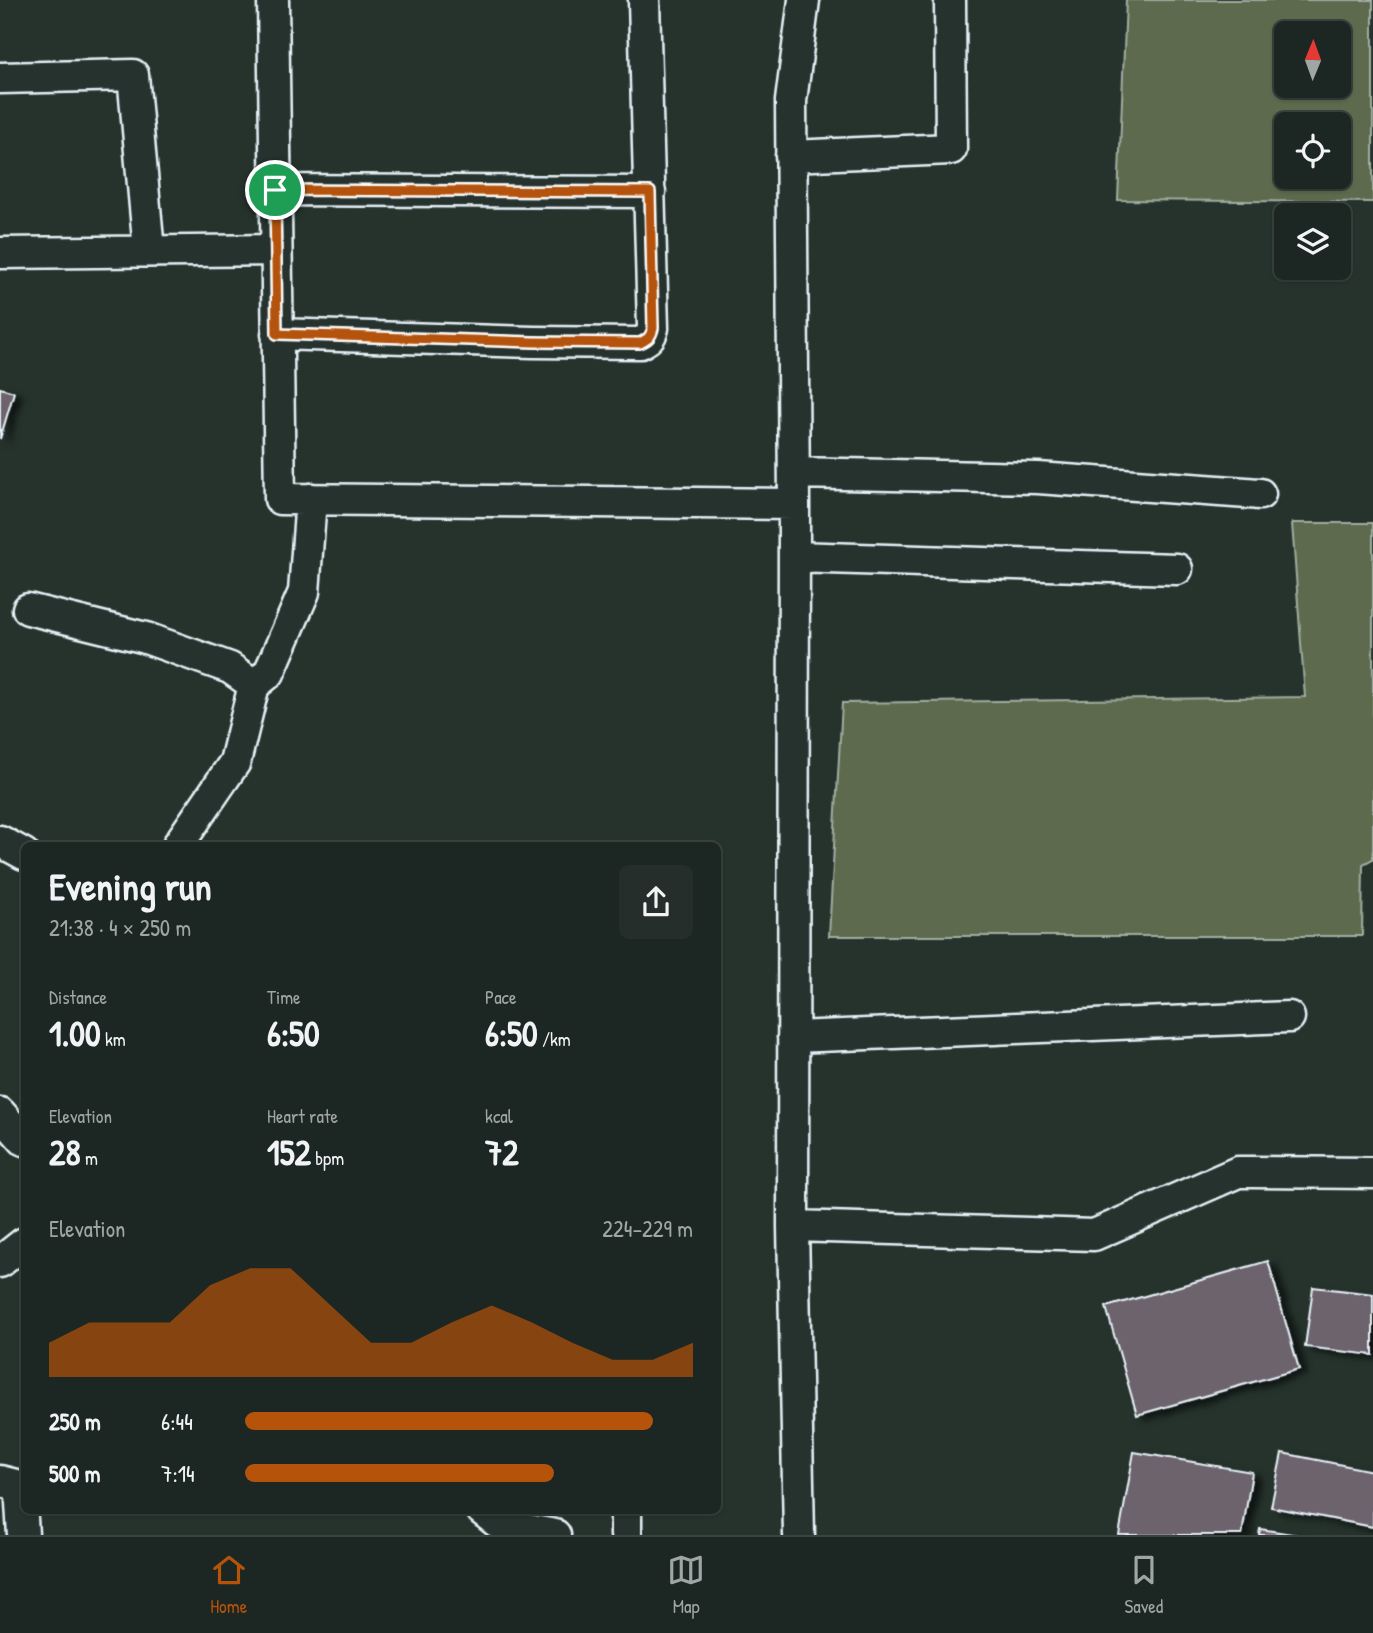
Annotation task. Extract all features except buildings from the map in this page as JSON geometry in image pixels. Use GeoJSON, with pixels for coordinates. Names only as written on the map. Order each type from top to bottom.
{"type":"FeatureCollection","features":[{"type":"Feature","properties":{"kind":"street"},"geometry":{"type":"LineString","coordinates":[[273,0],[280,499],[794,505]]}},
{"type":"Feature","properties":{"kind":"street"},"geometry":{"type":"LineString","coordinates":[[277,334],[533,342],[640,343],[647,340],[653,328],[644,0]]}},
{"type":"Feature","properties":{"kind":"street"},"geometry":{"type":"LineString","coordinates":[[799,1535],[793,1226],[794,473],[790,101],[804,0]]}},
{"type":"Feature","properties":{"kind":"street"},"geometry":{"type":"LineString","coordinates":[[791,156],[951,149],[950,0]]}},
{"type":"Feature","properties":{"kind":"street"},"geometry":{"type":"LineString","coordinates":[[0,78],[133,75],[149,251]]}},
{"type":"Feature","properties":{"kind":"street"},"geometry":{"type":"LineString","coordinates":[[275,190],[650,192]]}},
{"type":"Feature","properties":{"kind":"street"},"geometry":{"type":"LineString","coordinates":[[0,253],[275,250]]}},
{"type":"Feature","properties":{"kind":"street"},"geometry":{"type":"LineString","coordinates":[[794,473],[1038,478],[1261,494]]}},
{"type":"Feature","properties":{"kind":"street"},"geometry":{"type":"LineString","coordinates":[[180,842],[235,762],[254,685],[269,673],[304,592],[311,499]]}},
{"type":"Feature","properties":{"kind":"street"},"geometry":{"type":"LineString","coordinates":[[794,558],[1177,569]]}},
{"type":"Feature","properties":{"kind":"street"},"geometry":{"type":"LineString","coordinates":[[28,609],[146,638],[230,668],[254,685]]}},
{"type":"Feature","properties":{"kind":"street"},"geometry":{"type":"LineString","coordinates":[[0,841],[21,852]]}},
{"type":"Feature","properties":{"kind":"street"},"geometry":{"type":"LineString","coordinates":[[793,1037],[1289,1017]]}},
{"type":"Feature","properties":{"kind":"street"},"geometry":{"type":"LineString","coordinates":[[0,1113],[21,1137]]}},
{"type":"Feature","properties":{"kind":"street"},"geometry":{"type":"LineString","coordinates":[[793,1226],[1094,1235],[1238,1172],[1373,1173]]}},
{"type":"Feature","properties":{"kind":"street"},"geometry":{"type":"LineString","coordinates":[[0,1262],[21,1245]]}},
{"type":"Feature","properties":{"kind":"street"},"geometry":{"type":"LineString","coordinates":[[0,1481],[20,1486],[21,1502]]}},
{"type":"Feature","properties":{"kind":"street"},"geometry":{"type":"LineString","coordinates":[[22,1514],[23,1535]]}},
{"type":"Feature","properties":{"kind":"street"},"geometry":{"type":"LineString","coordinates":[[487,1514],[501,1525],[555,1535]]}},
{"type":"Feature","properties":{"kind":"street"},"geometry":{"type":"LineString","coordinates":[[626,1514],[626,1535]]}},
{"type":"Feature","properties":{"kind":"green space"},"geometry":{"type":"Polygon","coordinates":[[[1126,0],[1373,0],[1373,202],[1118,200],[1126,0]]]}},
{"type":"Feature","properties":{"kind":"green space"},"geometry":{"type":"Polygon","coordinates":[[[1292,523],[1373,523],[1373,859],[1363,864],[1362,936],[829,936],[842,703],[1305,697],[1292,523]]]}},
{"type":"Feature","properties":{"kind":"route"},"geometry":{"type":"LineString","coordinates":[[275,190],[650,192],[651,336],[640,343],[277,334],[275,190]]}}]}
